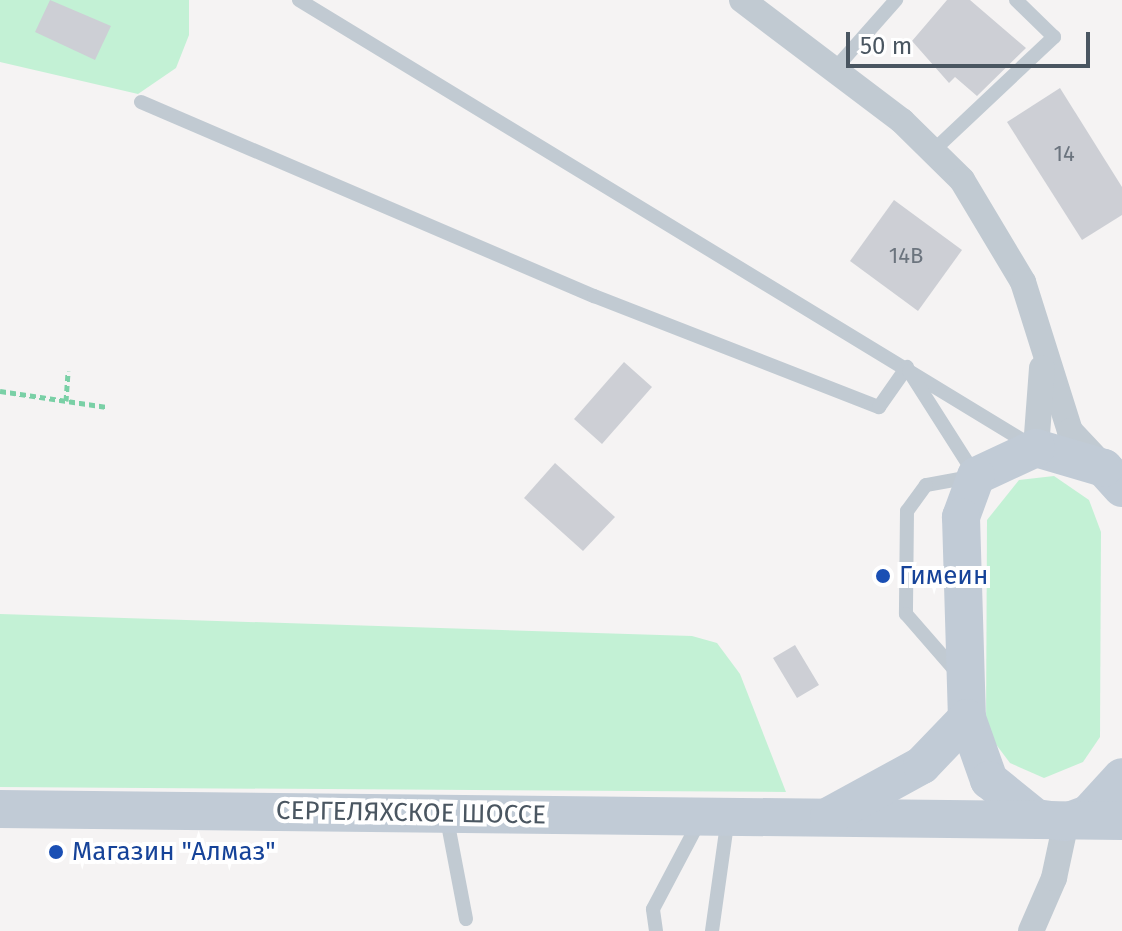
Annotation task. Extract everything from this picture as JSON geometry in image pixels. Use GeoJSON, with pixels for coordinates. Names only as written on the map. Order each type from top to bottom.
{"type":"FeatureCollection","features":[{"type":"Feature","properties":{"kind":"main road"},"geometry":{"type":"LineString","coordinates":[[976,476],[1036,448],[1116,472]]}},
{"type":"Feature","properties":{"kind":"main road","name":"СЕРГЕЛЯХСКОЕ ШОССЕ"},"geometry":{"type":"LineString","coordinates":[[976,476],[961,517],[967,718],[978,761],[1001,796],[1036,818],[1066,822]]}},
{"type":"Feature","properties":{"kind":"main road","name":"СЕРГЕЛЯХСКОЕ ШОССЕ"},"geometry":{"type":"LineString","coordinates":[[823,819],[922,765],[967,718]]}},
{"type":"Feature","properties":{"kind":"main road"},"geometry":{"type":"LineString","coordinates":[[1066,822],[1088,814],[1122,777]]}},
{"type":"Feature","properties":{"kind":"main road","name":"СЕРГЕЛЯХСКОЕ ШОССЕ"},"geometry":{"type":"LineString","coordinates":[[0,809],[1122,821]]}},
{"type":"Feature","properties":{"kind":"street"},"geometry":{"type":"LineString","coordinates":[[742,0],[934,150],[994,223],[1023,282],[1042,361],[1070,431],[1116,472]]}},
{"type":"Feature","properties":{"kind":"street"},"geometry":{"type":"LineString","coordinates":[[1036,448],[1042,361]]}},
{"type":"Feature","properties":{"kind":"street"},"geometry":{"type":"LineString","coordinates":[[1031,931],[1054,878],[1066,822]]}},
{"type":"Feature","properties":{"kind":"lane"},"geometry":{"type":"LineString","coordinates":[[299,0],[1036,448]]}},
{"type":"Feature","properties":{"kind":"lane"},"geometry":{"type":"LineString","coordinates":[[834,70],[896,0]]}},
{"type":"Feature","properties":{"kind":"lane"},"geometry":{"type":"LineString","coordinates":[[934,150],[1054,37],[1016,0]]}},
{"type":"Feature","properties":{"kind":"lane"},"geometry":{"type":"LineString","coordinates":[[141,102],[594,296],[879,407],[907,367]]}},
{"type":"Feature","properties":{"kind":"lane"},"geometry":{"type":"LineString","coordinates":[[907,367],[976,476],[926,485],[907,511],[906,614],[944,665],[965,680]]}},
{"type":"Feature","properties":{"kind":"lane"},"geometry":{"type":"LineString","coordinates":[[445,813],[466,919]]}},
{"type":"Feature","properties":{"kind":"lane"},"geometry":{"type":"LineString","coordinates":[[656,931],[653,909],[715,816]]}},
{"type":"Feature","properties":{"kind":"lane"},"geometry":{"type":"LineString","coordinates":[[712,931],[715,816]]}},
{"type":"Feature","properties":{"kind":"path"},"geometry":{"type":"LineString","coordinates":[[66,401],[68,371]]}},
{"type":"Feature","properties":{"kind":"path"},"geometry":{"type":"LineString","coordinates":[[0,391],[107,407]]}},
{"type":"Feature","properties":{"kind":"green space"},"geometry":{"type":"Polygon","coordinates":[[[0,0],[189,0],[189,35],[176,68],[138,94],[0,62],[0,0]]]}},
{"type":"Feature","properties":{"kind":"green space"},"geometry":{"type":"Polygon","coordinates":[[[1054,476],[1089,500],[1101,532],[1100,737],[1083,762],[1044,778],[1010,763],[986,731],[987,520],[1019,480],[1054,476]]]}},
{"type":"Feature","properties":{"kind":"green space"},"geometry":{"type":"Polygon","coordinates":[[[0,614],[692,636],[717,643],[740,674],[786,792],[0,787],[0,614]]]}},
{"type":"Feature","properties":{"kind":"building"},"geometry":{"type":"Polygon","coordinates":[[[50,0],[111,26],[95,60],[35,32],[50,0]]]}},
{"type":"Feature","properties":{"kind":"building"},"geometry":{"type":"Polygon","coordinates":[[[947,0],[970,0],[1026,48],[977,96],[955,77],[949,83],[912,41],[947,0]]]}},
{"type":"Feature","properties":{"kind":"building"},"geometry":{"type":"Polygon","coordinates":[[[1060,88],[1122,187],[1122,215],[1082,240],[1007,122],[1060,88]]]}},
{"type":"Feature","properties":{"kind":"building"},"geometry":{"type":"Polygon","coordinates":[[[894,200],[962,250],[918,311],[850,261],[894,200]]]}},
{"type":"Feature","properties":{"kind":"building"},"geometry":{"type":"Polygon","coordinates":[[[624,362],[652,387],[602,444],[574,419],[624,362]]]}},
{"type":"Feature","properties":{"kind":"building"},"geometry":{"type":"Polygon","coordinates":[[[555,463],[615,517],[583,551],[524,498],[555,463]]]}},
{"type":"Feature","properties":{"kind":"building"},"geometry":{"type":"Polygon","coordinates":[[[795,645],[819,685],[797,698],[773,658],[795,645]]]}},
{"type":"Feature","properties":{"kind":"place","name":"Гимеин"},"geometry":{"type":"Point","coordinates":[883,576]}},
{"type":"Feature","properties":{"kind":"place","name":"Магазин \"Алмаз\""},"geometry":{"type":"Point","coordinates":[56,852]}}]}
